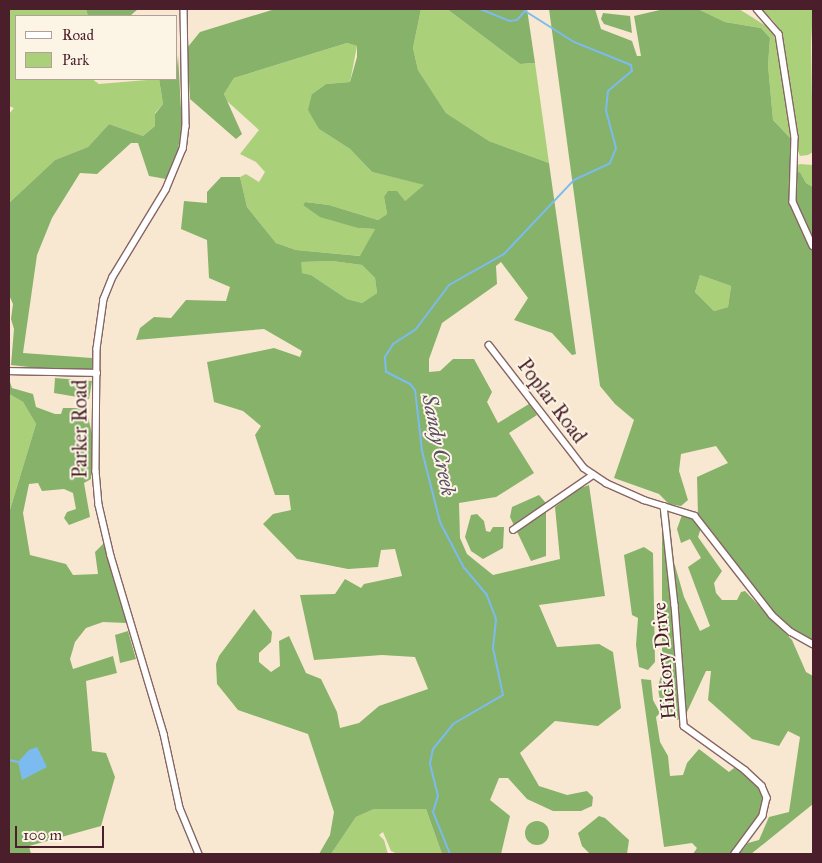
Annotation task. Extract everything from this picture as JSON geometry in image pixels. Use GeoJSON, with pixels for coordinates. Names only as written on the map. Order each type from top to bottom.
{"type":"FeatureCollection","features":[{"type":"Feature","properties":{"kind":"street","name":"Parker Road"},"geometry":{"type":"LineString","coordinates":[[184,9],[186,126],[183,150],[166,190],[108,289],[100,312],[96,471],[99,505],[164,734],[180,808],[199,854]]}},
{"type":"Feature","properties":{"kind":"street"},"geometry":{"type":"LineString","coordinates":[[757,9],[779,34],[795,136],[793,202],[813,246]]}},
{"type":"Feature","properties":{"kind":"street","name":"Poplar Road"},"geometry":{"type":"LineString","coordinates":[[489,346],[569,451],[592,475]]}},
{"type":"Feature","properties":{"kind":"street"},"geometry":{"type":"LineString","coordinates":[[9,371],[97,373]]}},
{"type":"Feature","properties":{"kind":"street"},"geometry":{"type":"LineString","coordinates":[[513,530],[592,475],[664,506],[687,511],[697,518],[772,615],[792,632],[813,644]]}},
{"type":"Feature","properties":{"kind":"street","name":"Hickory Drive"},"geometry":{"type":"LineString","coordinates":[[664,506],[675,604],[684,726],[750,774],[762,786],[767,798],[763,816],[735,854]]}},
{"type":"Feature","properties":{"kind":"green space"},"geometry":{"type":"Polygon","coordinates":[[[9,9],[86,9],[88,15],[15,15],[15,80],[93,80],[99,84],[159,80],[163,104],[155,113],[155,126],[143,136],[109,124],[88,147],[55,160],[9,203],[9,114],[14,108],[9,106],[9,9]]]}},
{"type":"Feature","properties":{"kind":"green space"},"geometry":{"type":"Polygon","coordinates":[[[86,9],[138,9],[131,15],[88,15],[86,9]]]}},
{"type":"Feature","properties":{"kind":"green space"},"geometry":{"type":"Polygon","coordinates":[[[275,9],[421,9],[413,48],[418,70],[446,113],[489,141],[549,163],[576,354],[572,355],[552,333],[514,320],[528,298],[501,262],[496,266],[497,284],[442,323],[429,359],[429,372],[440,371],[453,359],[474,359],[492,392],[487,402],[498,423],[529,404],[537,415],[509,433],[534,473],[496,497],[459,503],[460,538],[467,554],[493,575],[560,559],[555,507],[578,489],[589,485],[605,596],[539,605],[557,647],[599,644],[613,652],[621,708],[598,726],[555,721],[520,753],[539,786],[567,795],[587,791],[593,797],[592,806],[581,811],[553,811],[527,799],[508,778],[499,778],[490,800],[510,816],[501,854],[442,854],[426,809],[374,809],[356,817],[331,854],[319,854],[330,835],[334,812],[308,734],[238,710],[217,684],[216,664],[219,656],[254,609],[272,632],[271,642],[259,653],[259,662],[271,672],[280,666],[279,641],[289,636],[306,673],[321,679],[337,712],[340,728],[359,723],[379,706],[428,689],[415,657],[382,655],[314,660],[300,595],[335,594],[345,579],[361,588],[364,584],[402,576],[395,549],[381,550],[378,567],[348,569],[297,559],[263,524],[273,514],[291,510],[289,495],[275,495],[255,435],[261,426],[243,411],[214,402],[207,362],[274,348],[300,357],[302,351],[264,329],[136,340],[140,328],[154,317],[171,318],[186,300],[226,301],[230,287],[209,278],[207,240],[181,229],[184,201],[207,203],[207,192],[221,177],[240,177],[247,207],[276,243],[296,250],[360,256],[375,229],[358,228],[320,217],[303,205],[305,202],[329,205],[378,220],[387,214],[384,197],[388,191],[397,191],[405,201],[424,185],[372,172],[350,149],[319,129],[308,110],[312,94],[326,84],[350,82],[357,57],[357,46],[347,43],[234,78],[224,94],[242,134],[236,139],[190,99],[187,48],[200,32],[275,9]],[[332,261],[301,262],[302,273],[311,275],[347,299],[362,303],[377,293],[375,278],[362,265],[332,261]]]}},
{"type":"Feature","properties":{"kind":"green space"},"geometry":{"type":"Polygon","coordinates":[[[421,9],[447,9],[520,64],[535,63],[549,163],[489,141],[446,113],[418,70],[413,48],[421,9]]]}},
{"type":"Feature","properties":{"kind":"green space"},"geometry":{"type":"Polygon","coordinates":[[[447,9],[527,9],[535,63],[520,64],[447,9]]]}},
{"type":"Feature","properties":{"kind":"green space"},"geometry":{"type":"Polygon","coordinates":[[[549,9],[595,9],[601,29],[632,41],[637,56],[641,56],[634,16],[664,9],[698,9],[725,22],[761,28],[770,38],[768,65],[773,120],[793,141],[789,188],[793,211],[813,251],[813,640],[791,628],[771,609],[698,515],[697,477],[728,463],[716,446],[681,454],[679,471],[688,500],[681,506],[669,504],[659,494],[614,478],[634,420],[615,404],[600,386],[549,9]],[[700,275],[695,292],[714,311],[728,307],[731,286],[700,275]]]}},
{"type":"Feature","properties":{"kind":"green space"},"geometry":{"type":"Polygon","coordinates":[[[698,9],[739,9],[771,29],[777,43],[793,141],[773,120],[768,65],[770,38],[761,28],[725,22],[698,9]]]}},
{"type":"Feature","properties":{"kind":"green space"},"geometry":{"type":"Polygon","coordinates":[[[752,9],[813,9],[811,45],[813,152],[808,155],[800,156],[798,151],[778,27],[771,18],[752,9]]]}},
{"type":"Feature","properties":{"kind":"green space"},"geometry":{"type":"Polygon","coordinates":[[[603,13],[630,16],[632,33],[604,24],[601,19],[603,13]]]}},
{"type":"Feature","properties":{"kind":"green space"},"geometry":{"type":"Polygon","coordinates":[[[347,43],[357,46],[350,82],[326,84],[312,94],[319,129],[350,149],[372,172],[425,185],[405,201],[384,197],[387,214],[378,220],[329,205],[305,202],[303,205],[358,228],[375,229],[361,256],[296,250],[276,243],[247,207],[240,177],[246,174],[259,182],[265,172],[256,162],[240,154],[259,130],[227,101],[224,94],[234,78],[347,43]]]}},
{"type":"Feature","properties":{"kind":"green space"},"geometry":{"type":"Polygon","coordinates":[[[178,55],[182,127],[177,155],[166,179],[149,176],[138,143],[131,143],[97,174],[80,173],[52,218],[37,255],[23,353],[92,358],[92,369],[56,370],[11,365],[14,329],[11,319],[13,304],[9,295],[9,203],[55,160],[88,147],[109,124],[143,136],[155,126],[155,114],[163,104],[159,80],[178,80],[178,55]]]}},
{"type":"Feature","properties":{"kind":"green space"},"geometry":{"type":"Polygon","coordinates":[[[799,164],[813,165],[813,187],[806,183],[800,172],[794,173],[799,164]]]}},
{"type":"Feature","properties":{"kind":"green space"},"geometry":{"type":"Polygon","coordinates":[[[800,172],[806,183],[813,187],[813,241],[794,198],[794,173],[800,172]]]}},
{"type":"Feature","properties":{"kind":"green space"},"geometry":{"type":"Polygon","coordinates":[[[332,261],[362,265],[375,278],[377,293],[362,303],[347,299],[311,275],[301,273],[300,262],[332,261]]]}},
{"type":"Feature","properties":{"kind":"green space"},"geometry":{"type":"Polygon","coordinates":[[[700,275],[731,286],[728,307],[714,311],[695,292],[700,275]]]}},
{"type":"Feature","properties":{"kind":"green space"},"geometry":{"type":"Polygon","coordinates":[[[55,378],[92,381],[89,399],[54,393],[55,378]]]}},
{"type":"Feature","properties":{"kind":"green space"},"geometry":{"type":"Polygon","coordinates":[[[9,379],[12,388],[33,394],[36,407],[55,414],[61,414],[63,408],[86,408],[92,434],[91,479],[84,483],[90,517],[69,525],[64,518],[67,512],[76,509],[73,493],[64,489],[42,491],[38,483],[29,484],[23,513],[30,555],[66,564],[73,575],[98,574],[95,552],[104,543],[127,623],[103,622],[86,628],[75,642],[70,659],[73,669],[113,656],[117,673],[86,681],[92,751],[106,753],[115,777],[101,826],[29,846],[31,854],[9,854],[9,513],[36,424],[23,402],[9,394],[9,379]]]}},
{"type":"Feature","properties":{"kind":"green space"},"geometry":{"type":"Polygon","coordinates":[[[9,394],[23,402],[36,424],[9,513],[9,394]]]}},
{"type":"Feature","properties":{"kind":"green space"},"geometry":{"type":"Polygon","coordinates":[[[539,495],[545,502],[546,556],[531,561],[510,517],[512,507],[539,495]]]}},
{"type":"Feature","properties":{"kind":"green space"},"geometry":{"type":"Polygon","coordinates":[[[477,514],[484,521],[486,531],[490,532],[493,527],[504,527],[503,548],[483,559],[471,551],[465,537],[471,515],[477,514]]]}},
{"type":"Feature","properties":{"kind":"green space"},"geometry":{"type":"Polygon","coordinates":[[[662,515],[669,515],[674,562],[684,597],[700,631],[710,626],[688,567],[701,558],[690,539],[681,543],[677,529],[682,515],[693,518],[701,528],[698,537],[722,571],[714,583],[716,593],[722,600],[737,600],[741,592],[745,591],[792,640],[806,672],[813,676],[813,804],[751,854],[739,854],[748,843],[759,840],[769,817],[789,812],[800,737],[788,731],[779,746],[752,739],[708,700],[711,671],[706,671],[687,712],[678,720],[667,715],[660,702],[658,687],[662,672],[662,515]]]}},
{"type":"Feature","properties":{"kind":"green space"},"geometry":{"type":"Polygon","coordinates":[[[644,547],[653,553],[655,662],[648,670],[639,667],[636,645],[638,618],[632,615],[624,555],[644,547]]]}},
{"type":"Feature","properties":{"kind":"green space"},"geometry":{"type":"Polygon","coordinates":[[[128,631],[136,659],[120,663],[115,635],[128,631]]]}},
{"type":"Feature","properties":{"kind":"green space"},"geometry":{"type":"Polygon","coordinates":[[[641,679],[651,680],[653,700],[660,713],[656,717],[660,742],[668,756],[670,776],[683,775],[687,763],[699,749],[729,772],[734,768],[742,771],[760,786],[766,800],[758,823],[731,854],[693,854],[697,848],[692,843],[664,847],[641,679]]]}},
{"type":"Feature","properties":{"kind":"green space"},"geometry":{"type":"Polygon","coordinates":[[[374,809],[426,809],[442,854],[398,854],[391,851],[383,832],[379,835],[384,840],[388,854],[331,854],[356,817],[374,809]]]}},
{"type":"Feature","properties":{"kind":"green space"},"geometry":{"type":"Polygon","coordinates":[[[599,816],[605,818],[629,840],[627,854],[590,854],[582,846],[578,833],[599,816]]]}},
{"type":"Feature","properties":{"kind":"green space"},"geometry":{"type":"Polygon","coordinates":[[[537,821],[546,824],[549,833],[546,842],[537,845],[528,842],[525,833],[528,824],[537,821]]]}},
{"type":"Feature","properties":{"kind":"water"},"geometry":{"type":"Polygon","coordinates":[[[37,747],[47,767],[22,780],[18,762],[29,750],[37,747]]]}},
{"type":"Feature","properties":{"kind":"waterway"},"geometry":{"type":"LineString","coordinates":[[480,9],[509,21],[517,20],[527,9]]}},
{"type":"Feature","properties":{"kind":"waterway","name":"Sandy Creek"},"geometry":{"type":"LineString","coordinates":[[450,854],[433,812],[438,796],[430,763],[433,749],[453,724],[503,695],[493,648],[496,619],[487,595],[464,568],[440,522],[422,451],[415,390],[410,384],[386,372],[385,357],[393,344],[416,329],[449,285],[504,254],[574,180],[610,163],[616,148],[606,110],[608,91],[632,71],[631,65],[574,42],[525,11]]}},
{"type":"Feature","properties":{"kind":"waterway"},"geometry":{"type":"LineString","coordinates":[[9,760],[19,762]]}}]}
